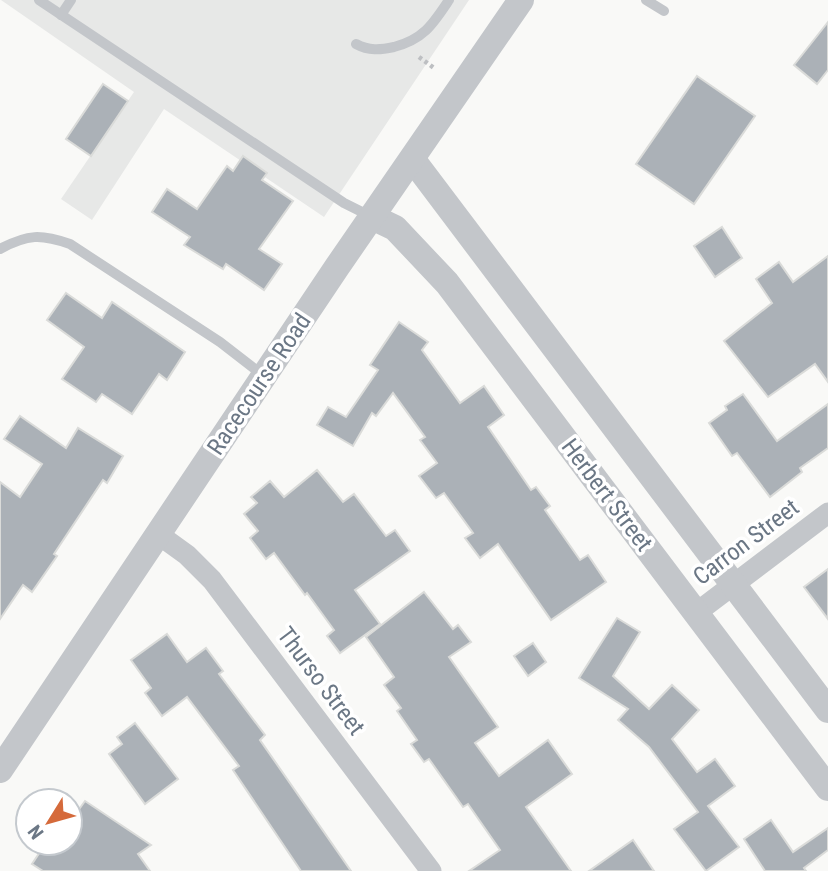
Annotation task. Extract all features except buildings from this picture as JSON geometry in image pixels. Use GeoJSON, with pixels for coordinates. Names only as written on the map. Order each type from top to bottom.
{"type":"FeatureCollection","features":[{"type":"Feature","properties":{"kind":"street","name":"Racecourse Road"},"geometry":{"type":"LineString","coordinates":[[0,770],[264,376],[521,0]]}},
{"type":"Feature","properties":{"kind":"street","name":"Herbert Street"},"geometry":{"type":"LineString","coordinates":[[412,160],[828,710]]}},
{"type":"Feature","properties":{"kind":"street","name":"Herbert Street"},"geometry":{"type":"LineString","coordinates":[[372,217],[396,228],[447,283],[828,788]]}},
{"type":"Feature","properties":{"kind":"street","name":"Carron Street"},"geometry":{"type":"LineString","coordinates":[[696,613],[828,513]]}},
{"type":"Feature","properties":{"kind":"street","name":"Thurso Street"},"geometry":{"type":"LineString","coordinates":[[158,534],[187,555],[212,580],[431,871]]}},
{"type":"Feature","properties":{"kind":"lane"},"geometry":{"type":"LineString","coordinates":[[39,0],[344,203],[372,217]]}},
{"type":"Feature","properties":{"kind":"lane"},"geometry":{"type":"LineString","coordinates":[[61,15],[71,0]]}},
{"type":"Feature","properties":{"kind":"lane"},"geometry":{"type":"LineString","coordinates":[[356,44],[373,50],[410,43],[432,26],[449,0]]}},
{"type":"Feature","properties":{"kind":"lane"},"geometry":{"type":"LineString","coordinates":[[646,0],[664,11]]}},
{"type":"Feature","properties":{"kind":"lane"},"geometry":{"type":"LineString","coordinates":[[0,248],[26,236],[54,238],[70,244],[220,342],[264,376]]}},
{"type":"Feature","properties":{"kind":"path"},"geometry":{"type":"LineString","coordinates":[[419,57],[434,68]]}},
{"type":"Feature","properties":{"kind":"shaded area"},"geometry":{"type":"Polygon","coordinates":[[[1,0],[469,0],[324,217],[164,109],[92,220],[61,199],[134,92],[1,0]]]}}]}
